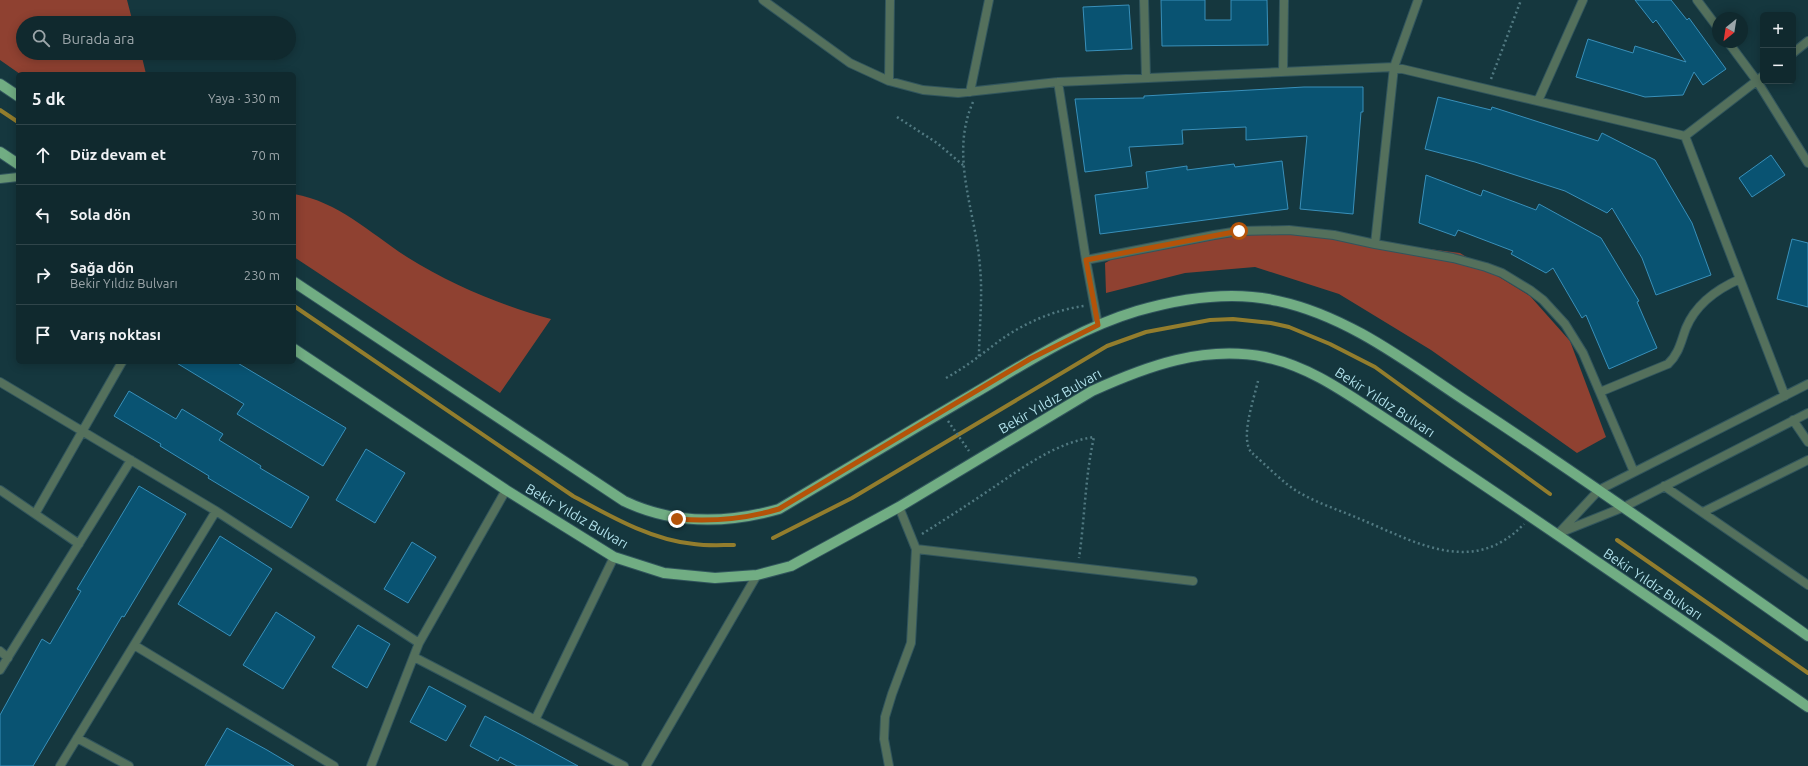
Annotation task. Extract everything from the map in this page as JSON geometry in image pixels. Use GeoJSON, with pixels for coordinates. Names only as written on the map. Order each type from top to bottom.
{"type":"FeatureCollection","features":[{"type":"Feature","properties":{"kind":"main road"},"geometry":{"type":"LineString","coordinates":[[0,84],[16,95]]}},
{"type":"Feature","properties":{"kind":"main road"},"geometry":{"type":"LineString","coordinates":[[0,152],[16,163]]}},
{"type":"Feature","properties":{"kind":"main road"},"geometry":{"type":"LineString","coordinates":[[296,283],[624,500],[652,513],[686,520],[725,520],[743,518],[779,509],[1030,359],[1098,325],[1154,307],[1218,296],[1258,297],[1300,307],[1321,314],[1356,330],[1599,490],[1808,636]]}},
{"type":"Feature","properties":{"kind":"main road","name":"Bekir Yıldız Bulvarı"},"geometry":{"type":"LineString","coordinates":[[296,350],[506,490],[614,556],[647,568],[677,574],[729,578],[757,575],[791,566],[899,507],[1100,387],[1136,372],[1176,359],[1195,356],[1231,354],[1248,355],[1282,362],[1303,369],[1327,381],[1557,534],[1808,707]]}},
{"type":"Feature","properties":{"kind":"street"},"geometry":{"type":"LineString","coordinates":[[763,0],[850,63],[889,81],[929,91],[958,93],[1058,82],[1394,67],[1685,136]]}},
{"type":"Feature","properties":{"kind":"street"},"geometry":{"type":"LineString","coordinates":[[889,81],[890,0]]}},
{"type":"Feature","properties":{"kind":"street"},"geometry":{"type":"LineString","coordinates":[[974,92],[989,0]]}},
{"type":"Feature","properties":{"kind":"street"},"geometry":{"type":"LineString","coordinates":[[1144,0],[1146,78]]}},
{"type":"Feature","properties":{"kind":"street"},"geometry":{"type":"LineString","coordinates":[[1283,72],[1284,0]]}},
{"type":"Feature","properties":{"kind":"street"},"geometry":{"type":"LineString","coordinates":[[1375,244],[1394,67],[1418,0]]}},
{"type":"Feature","properties":{"kind":"street"},"geometry":{"type":"LineString","coordinates":[[1538,101],[1583,0]]}},
{"type":"Feature","properties":{"kind":"street"},"geometry":{"type":"LineString","coordinates":[[1697,0],[1712,20]]}},
{"type":"Feature","properties":{"kind":"street"},"geometry":{"type":"LineString","coordinates":[[1796,51],[1808,41]]}},
{"type":"Feature","properties":{"kind":"street"},"geometry":{"type":"LineString","coordinates":[[1685,136],[1760,79],[1733,48]]}},
{"type":"Feature","properties":{"kind":"street"},"geometry":{"type":"LineString","coordinates":[[1058,82],[1086,260],[1098,325]]}},
{"type":"Feature","properties":{"kind":"street"},"geometry":{"type":"LineString","coordinates":[[1763,84],[1808,164]]}},
{"type":"Feature","properties":{"kind":"street"},"geometry":{"type":"LineString","coordinates":[[1685,136],[1785,396]]}},
{"type":"Feature","properties":{"kind":"street"},"geometry":{"type":"LineString","coordinates":[[0,179],[16,177]]}},
{"type":"Feature","properties":{"kind":"street"},"geometry":{"type":"LineString","coordinates":[[1086,260],[1214,235],[1264,230],[1314,232],[1470,261],[1502,273],[1530,290],[1555,312],[1572,334],[1583,353],[1634,472]]}},
{"type":"Feature","properties":{"kind":"street"},"geometry":{"type":"LineString","coordinates":[[1600,392],[1668,364],[1676,356],[1686,327],[1697,310],[1720,289],[1740,279]]}},
{"type":"Feature","properties":{"kind":"street"},"geometry":{"type":"LineString","coordinates":[[35,514],[121,364]]}},
{"type":"Feature","properties":{"kind":"street"},"geometry":{"type":"LineString","coordinates":[[0,382],[216,511],[419,643]]}},
{"type":"Feature","properties":{"kind":"street"},"geometry":{"type":"LineString","coordinates":[[1557,534],[1599,490],[1808,384]]}},
{"type":"Feature","properties":{"kind":"street"},"geometry":{"type":"LineString","coordinates":[[1557,534],[1624,507],[1808,413]]}},
{"type":"Feature","properties":{"kind":"street"},"geometry":{"type":"LineString","coordinates":[[1793,420],[1808,442]]}},
{"type":"Feature","properties":{"kind":"street"},"geometry":{"type":"LineString","coordinates":[[0,670],[131,460]]}},
{"type":"Feature","properties":{"kind":"street"},"geometry":{"type":"LineString","coordinates":[[1703,512],[1808,460]]}},
{"type":"Feature","properties":{"kind":"street"},"geometry":{"type":"LineString","coordinates":[[1664,486],[1808,585]]}},
{"type":"Feature","properties":{"kind":"street"},"geometry":{"type":"LineString","coordinates":[[0,490],[79,544]]}},
{"type":"Feature","properties":{"kind":"street"},"geometry":{"type":"LineString","coordinates":[[371,766],[419,643],[506,490]]}},
{"type":"Feature","properties":{"kind":"street"},"geometry":{"type":"LineString","coordinates":[[888,766],[884,739],[885,717],[911,643],[916,549],[899,507]]}},
{"type":"Feature","properties":{"kind":"street"},"geometry":{"type":"LineString","coordinates":[[60,766],[216,511]]}},
{"type":"Feature","properties":{"kind":"street"},"geometry":{"type":"LineString","coordinates":[[916,549],[1193,581]]}},
{"type":"Feature","properties":{"kind":"street"},"geometry":{"type":"LineString","coordinates":[[535,720],[614,556]]}},
{"type":"Feature","properties":{"kind":"street"},"geometry":{"type":"LineString","coordinates":[[646,766],[757,575]]}},
{"type":"Feature","properties":{"kind":"street"},"geometry":{"type":"LineString","coordinates":[[134,645],[334,766]]}},
{"type":"Feature","properties":{"kind":"street"},"geometry":{"type":"LineString","coordinates":[[0,651],[8,658]]}},
{"type":"Feature","properties":{"kind":"street"},"geometry":{"type":"LineString","coordinates":[[414,656],[624,766]]}},
{"type":"Feature","properties":{"kind":"street"},"geometry":{"type":"LineString","coordinates":[[77,738],[129,766]]}},
{"type":"Feature","properties":{"kind":"path"},"geometry":{"type":"LineString","coordinates":[[1488,89],[1521,0]]}},
{"type":"Feature","properties":{"kind":"path"},"geometry":{"type":"LineString","coordinates":[[974,92],[967,119],[963,144],[964,165],[981,269],[979,358]]}},
{"type":"Feature","properties":{"kind":"path"},"geometry":{"type":"LineString","coordinates":[[897,116],[936,143],[964,165]]}},
{"type":"Feature","properties":{"kind":"path"},"geometry":{"type":"LineString","coordinates":[[946,378],[979,358],[999,341],[1039,319],[1058,311],[1094,304]]}},
{"type":"Feature","properties":{"kind":"path"},"geometry":{"type":"LineString","coordinates":[[1258,381],[1246,434],[1247,445],[1251,452],[1299,493],[1411,541],[1462,552],[1478,552],[1497,545],[1516,532],[1530,516]]}},
{"type":"Feature","properties":{"kind":"path"},"geometry":{"type":"LineString","coordinates":[[954,429],[962,440]]}},
{"type":"Feature","properties":{"kind":"path"},"geometry":{"type":"LineString","coordinates":[[912,540],[1032,462],[1063,445],[1094,437],[1086,483],[1085,516],[1078,568]]}},
{"type":"Feature","properties":{"kind":"shaded area"},"geometry":{"type":"Polygon","coordinates":[[[0,0],[127,0],[131,16],[16,16],[16,60],[143,60],[146,72],[17,72],[0,60],[0,0]]]}},
{"type":"Feature","properties":{"kind":"shaded area"},"geometry":{"type":"Polygon","coordinates":[[[296,194],[310,198],[340,211],[407,257],[441,277],[495,301],[551,319],[500,393],[296,258],[296,194]]]}},
{"type":"Feature","properties":{"kind":"shaded area"},"geometry":{"type":"Polygon","coordinates":[[[1267,228],[1460,253],[1530,296],[1570,341],[1606,437],[1577,453],[1431,350],[1339,294],[1255,267],[1185,273],[1106,293],[1105,263],[1132,248],[1267,228]]]}},
{"type":"Feature","properties":{"kind":"building"},"geometry":{"type":"Polygon","coordinates":[[[1161,0],[1205,0],[1205,20],[1231,20],[1231,0],[1267,0],[1268,45],[1162,46],[1161,0]]]}},
{"type":"Feature","properties":{"kind":"building"},"geometry":{"type":"Polygon","coordinates":[[[1635,0],[1671,0],[1687,20],[1689,18],[1726,69],[1703,85],[1694,72],[1683,95],[1645,97],[1576,77],[1588,39],[1633,53],[1635,46],[1686,62],[1656,20],[1653,23],[1635,0]]]}},
{"type":"Feature","properties":{"kind":"building"},"geometry":{"type":"Polygon","coordinates":[[[1129,5],[1132,49],[1086,51],[1083,7],[1129,5]]]}},
{"type":"Feature","properties":{"kind":"building"},"geometry":{"type":"Polygon","coordinates":[[[1304,87],[1363,87],[1363,112],[1361,112],[1353,214],[1300,209],[1307,136],[1246,140],[1246,127],[1182,130],[1183,144],[1129,147],[1132,166],[1085,172],[1075,99],[1144,98],[1144,96],[1304,87]]]}},
{"type":"Feature","properties":{"kind":"building"},"geometry":{"type":"Polygon","coordinates":[[[1438,97],[1491,110],[1492,107],[1598,141],[1602,133],[1655,160],[1692,223],[1711,275],[1656,295],[1642,258],[1612,208],[1607,213],[1565,191],[1475,162],[1425,149],[1438,97]]]}},
{"type":"Feature","properties":{"kind":"building"},"geometry":{"type":"Polygon","coordinates":[[[1771,155],[1785,175],[1752,197],[1739,178],[1771,155]]]}},
{"type":"Feature","properties":{"kind":"building"},"geometry":{"type":"Polygon","coordinates":[[[1282,161],[1288,209],[1100,234],[1095,195],[1148,188],[1146,172],[1187,166],[1187,170],[1234,164],[1235,167],[1282,161]]]}},
{"type":"Feature","properties":{"kind":"building"},"geometry":{"type":"Polygon","coordinates":[[[1426,175],[1481,196],[1483,190],[1536,210],[1539,204],[1601,238],[1639,301],[1637,302],[1657,348],[1609,369],[1586,315],[1582,318],[1553,268],[1546,273],[1511,254],[1513,251],[1458,230],[1455,236],[1419,223],[1426,175]]]}},
{"type":"Feature","properties":{"kind":"building"},"geometry":{"type":"Polygon","coordinates":[[[1792,239],[1808,243],[1808,307],[1777,299],[1792,239]]]}},
{"type":"Feature","properties":{"kind":"building"},"geometry":{"type":"Polygon","coordinates":[[[178,364],[239,364],[346,428],[323,466],[237,414],[244,404],[178,364]]]}},
{"type":"Feature","properties":{"kind":"building"},"geometry":{"type":"Polygon","coordinates":[[[129,391],[176,419],[182,409],[223,434],[219,440],[261,466],[260,468],[309,497],[291,528],[208,478],[209,476],[160,446],[161,444],[114,416],[129,391]]]}},
{"type":"Feature","properties":{"kind":"building"},"geometry":{"type":"Polygon","coordinates":[[[366,449],[405,473],[375,523],[336,500],[366,449]]]}},
{"type":"Feature","properties":{"kind":"building"},"geometry":{"type":"Polygon","coordinates":[[[139,486],[186,514],[124,617],[122,616],[33,766],[0,766],[0,715],[42,639],[50,644],[81,591],[77,589],[139,486]]]}},
{"type":"Feature","properties":{"kind":"building"},"geometry":{"type":"Polygon","coordinates":[[[220,536],[272,569],[230,636],[178,604],[220,536]]]}},
{"type":"Feature","properties":{"kind":"building"},"geometry":{"type":"Polygon","coordinates":[[[412,542],[436,557],[408,603],[384,589],[412,542]]]}},
{"type":"Feature","properties":{"kind":"building"},"geometry":{"type":"Polygon","coordinates":[[[276,612],[315,637],[283,689],[243,665],[276,612]]]}},
{"type":"Feature","properties":{"kind":"building"},"geometry":{"type":"Polygon","coordinates":[[[358,625],[390,644],[367,688],[332,667],[358,625]]]}},
{"type":"Feature","properties":{"kind":"building"},"geometry":{"type":"Polygon","coordinates":[[[429,686],[466,706],[446,741],[410,722],[429,686]]]}},
{"type":"Feature","properties":{"kind":"building"},"geometry":{"type":"Polygon","coordinates":[[[485,716],[578,766],[517,766],[500,757],[498,761],[470,746],[485,716]]]}},
{"type":"Feature","properties":{"kind":"building"},"geometry":{"type":"Polygon","coordinates":[[[227,728],[267,750],[294,766],[205,766],[227,728]]]}},
{"type":"Feature","properties":{"kind":"waterway"},"geometry":{"type":"LineString","coordinates":[[0,110],[16,121]]}},
{"type":"Feature","properties":{"kind":"waterway"},"geometry":{"type":"LineString","coordinates":[[296,307],[573,496],[587,504],[631,526],[662,538],[699,545],[734,545]]}},
{"type":"Feature","properties":{"kind":"waterway"},"geometry":{"type":"LineString","coordinates":[[773,538],[852,498],[1107,346],[1146,332],[1210,320],[1233,319],[1271,323],[1289,327],[1330,344],[1375,367],[1550,494]]}},
{"type":"Feature","properties":{"kind":"waterway"},"geometry":{"type":"LineString","coordinates":[[1617,540],[1808,673]]}},
{"type":"Feature","properties":{"kind":"route"},"geometry":{"type":"LineString","coordinates":[[677,519],[725,520],[743,518],[779,509],[1004,376],[1030,359],[1098,325],[1086,260],[1239,231]]}}]}
